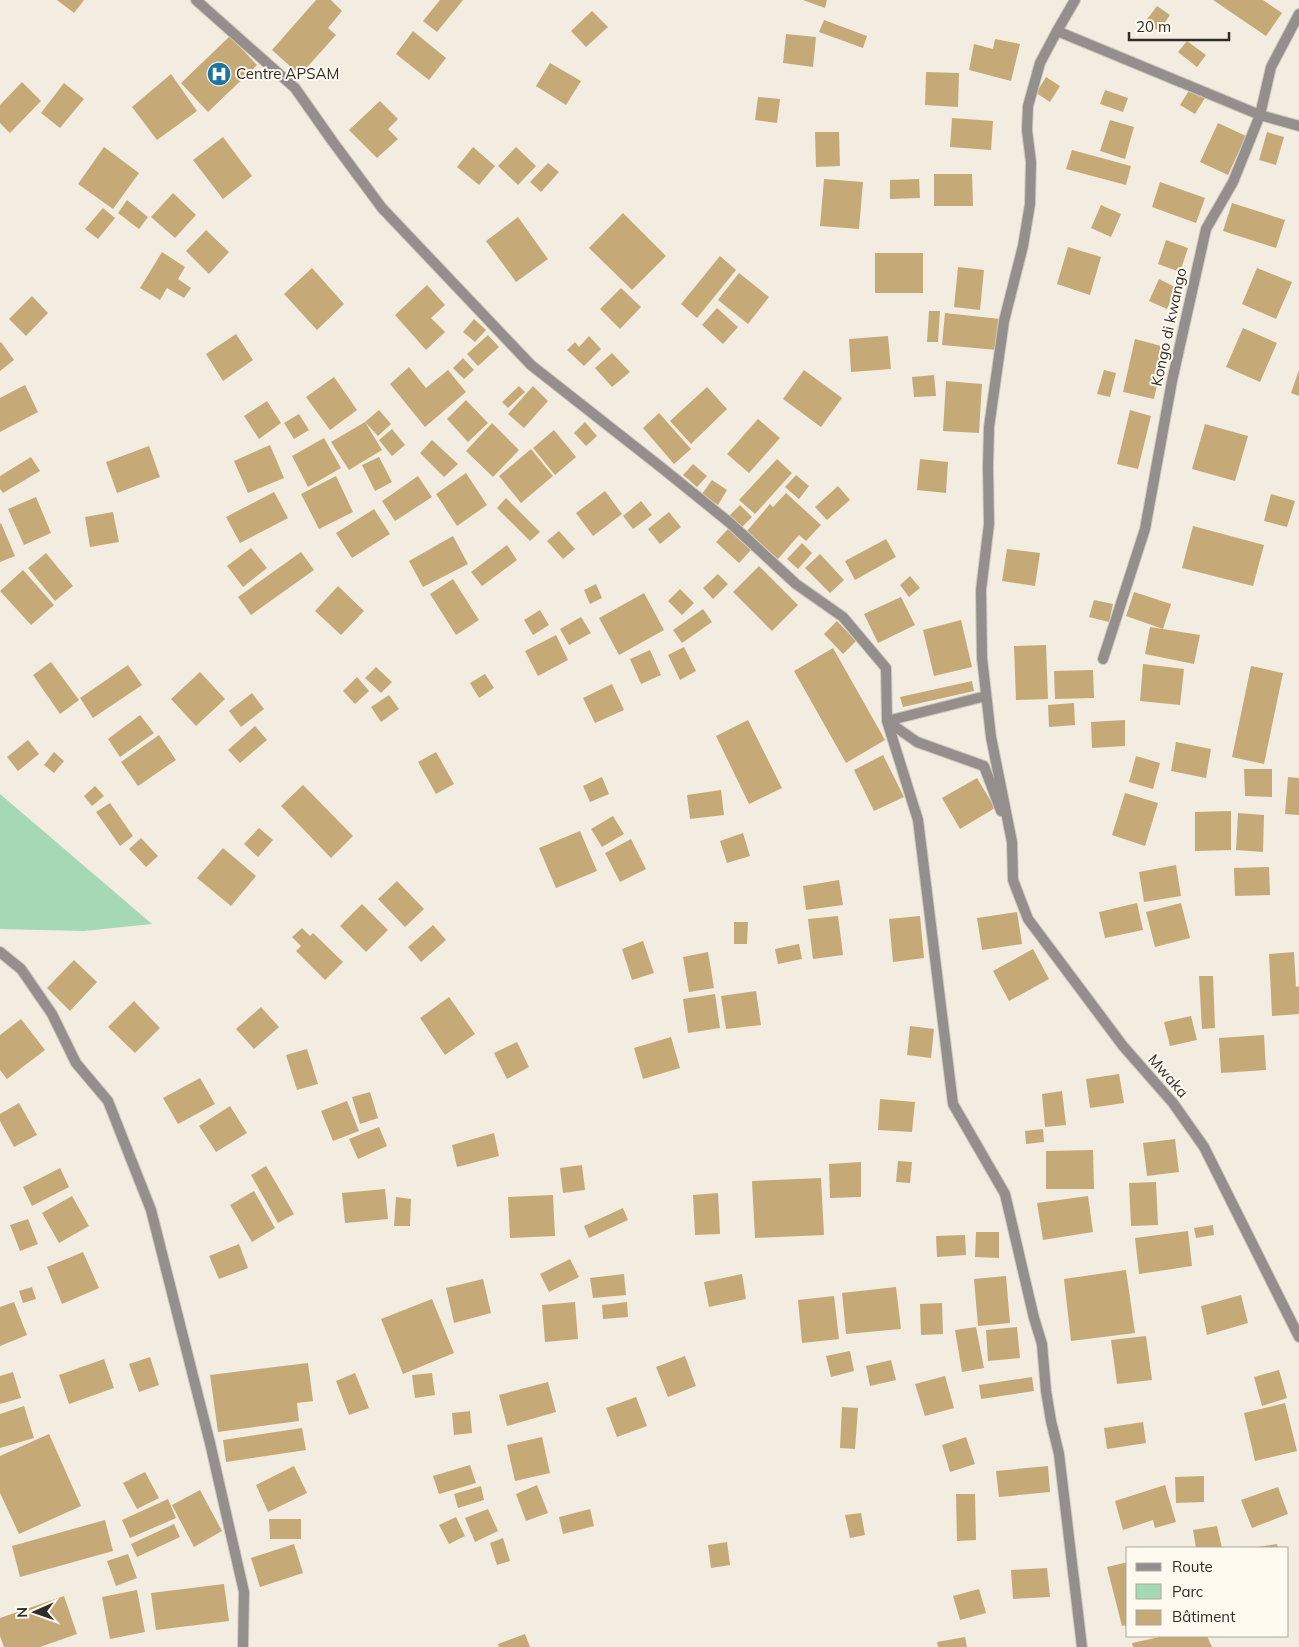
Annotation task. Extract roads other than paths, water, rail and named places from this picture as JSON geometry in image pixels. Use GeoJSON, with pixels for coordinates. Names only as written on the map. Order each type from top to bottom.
{"type":"FeatureCollection","features":[{"type":"Feature","properties":{"kind":"street"},"geometry":{"type":"LineString","coordinates":[[196,0],[295,88],[382,208],[531,365],[723,517],[796,584],[843,617],[886,668],[887,721],[918,820],[953,1104],[1005,1194],[1034,1318],[1042,1344],[1046,1391],[1059,1454],[1082,1647]]}},
{"type":"Feature","properties":{"kind":"street"},"geometry":{"type":"LineString","coordinates":[[1012,842],[991,737],[982,658],[981,590],[990,524],[989,427],[1004,321],[1023,246],[1030,204],[1031,162],[1027,130],[1028,106],[1040,63],[1075,0]]}},
{"type":"Feature","properties":{"kind":"street","name":"Kongo di kwango"},"geometry":{"type":"LineString","coordinates":[[1103,659],[1145,529],[1172,381],[1206,230],[1233,182],[1260,115],[1271,67],[1299,14]]}},
{"type":"Feature","properties":{"kind":"street"},"geometry":{"type":"LineString","coordinates":[[1057,31],[1260,115],[1299,126]]}},
{"type":"Feature","properties":{"kind":"street"},"geometry":{"type":"LineString","coordinates":[[887,721],[986,696]]}},
{"type":"Feature","properties":{"kind":"street"},"geometry":{"type":"LineString","coordinates":[[887,721],[917,742],[984,766],[1012,842]]}},
{"type":"Feature","properties":{"kind":"street","name":"Mwaka"},"geometry":{"type":"LineString","coordinates":[[1012,842],[1013,880],[1028,919],[1123,1046],[1173,1103],[1204,1147],[1299,1337]]}},
{"type":"Feature","properties":{"kind":"street"},"geometry":{"type":"LineString","coordinates":[[0,952],[21,969],[52,1014],[76,1062],[108,1101],[150,1210],[210,1443],[244,1592],[243,1647]]}},
{"type":"Feature","properties":{"kind":"place","name":"Centre APSAM"},"geometry":{"type":"Point","coordinates":[219,74]}}]}
